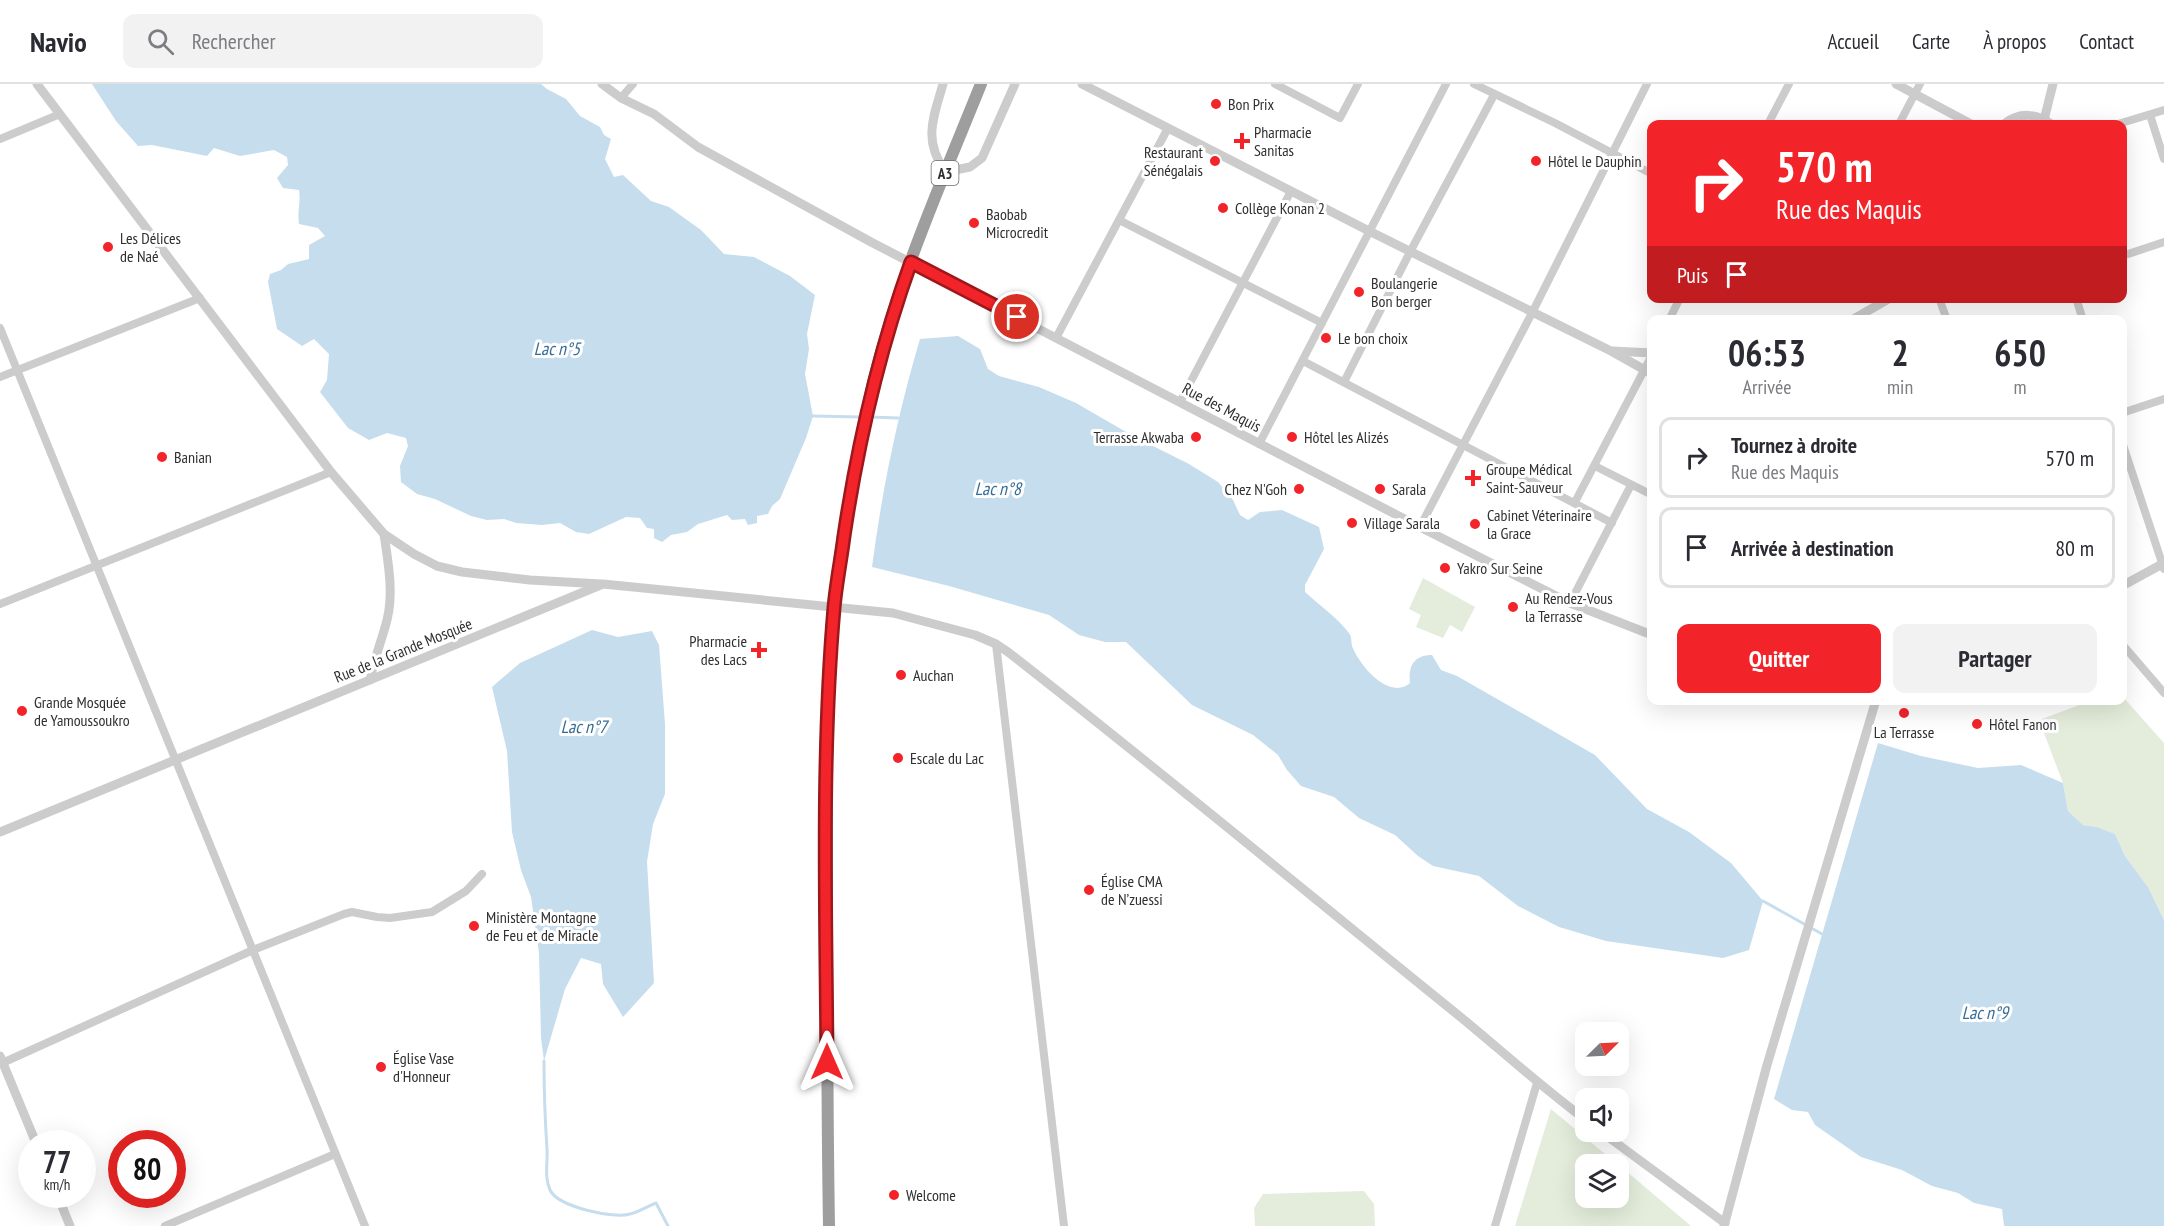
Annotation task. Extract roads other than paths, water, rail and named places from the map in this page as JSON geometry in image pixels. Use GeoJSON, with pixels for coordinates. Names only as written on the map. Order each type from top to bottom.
{"type":"FeatureCollection","features":[{"type":"Feature","properties":{"kind":"highway","name":"A3"},"geometry":{"type":"LineString","coordinates":[[829,1226],[827,806],[828,693],[834,605],[849,504],[884,344],[911,262],[981,84]]}},
{"type":"Feature","properties":{"kind":"street"},"geometry":{"type":"LineString","coordinates":[[37,84],[331,472],[384,534],[437,566],[462,572],[530,580],[603,584]]}},
{"type":"Feature","properties":{"kind":"street","name":"Rue des Maquis"},"geometry":{"type":"LineString","coordinates":[[602,84],[621,98],[654,114],[698,147],[911,262],[1570,603],[1647,633]]}},
{"type":"Feature","properties":{"kind":"street"},"geometry":{"type":"LineString","coordinates":[[621,98],[633,84]]}},
{"type":"Feature","properties":{"kind":"street"},"geometry":{"type":"LineString","coordinates":[[943,84],[932,123],[931,137],[936,159],[945,172],[964,169],[982,158],[1015,84]]}},
{"type":"Feature","properties":{"kind":"street"},"geometry":{"type":"LineString","coordinates":[[1083,84],[1410,252],[1611,351],[1647,371]]}},
{"type":"Feature","properties":{"kind":"street"},"geometry":{"type":"LineString","coordinates":[[1275,84],[1340,118],[1358,84]]}},
{"type":"Feature","properties":{"kind":"street"},"geometry":{"type":"LineString","coordinates":[[1259,444],[1446,84]]}},
{"type":"Feature","properties":{"kind":"street"},"geometry":{"type":"LineString","coordinates":[[1474,84],[1647,171]]}},
{"type":"Feature","properties":{"kind":"street"},"geometry":{"type":"LineString","coordinates":[[1420,527],[1532,313],[1647,84]]}},
{"type":"Feature","properties":{"kind":"street"},"geometry":{"type":"LineString","coordinates":[[1770,120],[1789,84]]}},
{"type":"Feature","properties":{"kind":"street"},"geometry":{"type":"LineString","coordinates":[[1896,84],[1964,120]]}},
{"type":"Feature","properties":{"kind":"street"},"geometry":{"type":"LineString","coordinates":[[1901,120],[1920,84]]}},
{"type":"Feature","properties":{"kind":"street"},"geometry":{"type":"LineString","coordinates":[[2048,120],[2053,84]]}},
{"type":"Feature","properties":{"kind":"street"},"geometry":{"type":"LineString","coordinates":[[1344,382],[1494,94]]}},
{"type":"Feature","properties":{"kind":"street"},"geometry":{"type":"LineString","coordinates":[[2127,121],[2164,110]]}},
{"type":"Feature","properties":{"kind":"street"},"geometry":{"type":"LineString","coordinates":[[0,139],[60,114]]}},
{"type":"Feature","properties":{"kind":"street"},"geometry":{"type":"LineString","coordinates":[[2009,120],[2022,115],[2043,120]]}},
{"type":"Feature","properties":{"kind":"street"},"geometry":{"type":"LineString","coordinates":[[2150,115],[2164,159]]}},
{"type":"Feature","properties":{"kind":"street"},"geometry":{"type":"LineString","coordinates":[[1056,338],[1168,128]]}},
{"type":"Feature","properties":{"kind":"street"},"geometry":{"type":"LineString","coordinates":[[1180,402],[1291,190]]}},
{"type":"Feature","properties":{"kind":"street"},"geometry":{"type":"LineString","coordinates":[[1119,220],[1322,324]]}},
{"type":"Feature","properties":{"kind":"street"},"geometry":{"type":"LineString","coordinates":[[2127,254],[2164,242]]}},
{"type":"Feature","properties":{"kind":"street"},"geometry":{"type":"LineString","coordinates":[[0,377],[200,297]]}},
{"type":"Feature","properties":{"kind":"street"},"geometry":{"type":"LineString","coordinates":[[1861,315],[1881,303]]}},
{"type":"Feature","properties":{"kind":"street"},"geometry":{"type":"LineString","coordinates":[[0,328],[364,1226]]}},
{"type":"Feature","properties":{"kind":"street"},"geometry":{"type":"LineString","coordinates":[[1611,351],[1647,354]]}},
{"type":"Feature","properties":{"kind":"street"},"geometry":{"type":"LineString","coordinates":[[1303,361],[1612,523]]}},
{"type":"Feature","properties":{"kind":"street"},"geometry":{"type":"LineString","coordinates":[[1575,502],[1647,374]]}},
{"type":"Feature","properties":{"kind":"street"},"geometry":{"type":"LineString","coordinates":[[2127,411],[2164,399]]}},
{"type":"Feature","properties":{"kind":"street"},"geometry":{"type":"LineString","coordinates":[[2127,457],[2163,566],[2127,584]]}},
{"type":"Feature","properties":{"kind":"street"},"geometry":{"type":"LineString","coordinates":[[1595,466],[1647,493]]}},
{"type":"Feature","properties":{"kind":"street"},"geometry":{"type":"LineString","coordinates":[[0,604],[331,472]]}},
{"type":"Feature","properties":{"kind":"street"},"geometry":{"type":"LineString","coordinates":[[1570,603],[1631,485]]}},
{"type":"Feature","properties":{"kind":"street"},"geometry":{"type":"LineString","coordinates":[[369,680],[388,618],[390,580],[384,534]]}},
{"type":"Feature","properties":{"kind":"street","name":"Rue de la Grande Mosquée"},"geometry":{"type":"LineString","coordinates":[[0,832],[603,584],[834,605],[893,613],[936,623],[996,644],[1133,750],[1537,1083],[1575,1112]]}},
{"type":"Feature","properties":{"kind":"street"},"geometry":{"type":"LineString","coordinates":[[996,644],[1064,1226]]}},
{"type":"Feature","properties":{"kind":"street"},"geometry":{"type":"LineString","coordinates":[[2127,650],[2164,693]]}},
{"type":"Feature","properties":{"kind":"street"},"geometry":{"type":"LineString","coordinates":[[1615,1142],[1728,1225],[1767,1065],[1875,705]]}},
{"type":"Feature","properties":{"kind":"street"},"geometry":{"type":"LineString","coordinates":[[30,1130],[1,1061],[253,950],[344,914],[352,912],[390,918],[432,912],[466,891],[482,874]]}},
{"type":"Feature","properties":{"kind":"street"},"geometry":{"type":"LineString","coordinates":[[1495,1226],[1537,1083]]}},
{"type":"Feature","properties":{"kind":"street"},"geometry":{"type":"LineString","coordinates":[[165,1226],[335,1154]]}},
{"type":"Feature","properties":{"kind":"street"},"geometry":{"type":"LineString","coordinates":[[63,1208],[70,1226]]}},
{"type":"Feature","properties":{"kind":"water","name":"Lac n°5"},"geometry":{"type":"Polygon","coordinates":[[[92,84],[541,84],[566,99],[580,116],[600,127],[604,135],[611,139],[605,159],[614,177],[623,175],[651,201],[669,207],[701,230],[724,254],[754,257],[790,276],[815,295],[807,334],[809,349],[805,374],[813,416],[780,499],[772,506],[768,514],[757,516],[757,523],[748,525],[745,519],[732,520],[727,515],[698,524],[687,532],[671,535],[662,542],[654,538],[654,529],[647,528],[640,518],[626,517],[589,534],[576,532],[560,523],[542,525],[516,523],[504,519],[487,520],[471,516],[435,499],[417,494],[401,482],[400,466],[408,446],[406,438],[387,433],[369,440],[348,428],[320,392],[327,380],[329,354],[314,339],[302,346],[277,329],[268,282],[270,274],[281,270],[288,264],[309,259],[309,245],[325,236],[318,228],[299,224],[299,190],[283,188],[277,178],[288,165],[287,157],[274,150],[240,156],[214,148],[207,156],[152,145],[138,146],[116,121],[92,84]]]}},
{"type":"Feature","properties":{"kind":"water","name":"Lac n°8"},"geometry":{"type":"Polygon","coordinates":[[[958,336],[980,349],[988,369],[999,376],[1039,387],[1076,403],[1218,482],[1233,500],[1240,515],[1248,520],[1260,512],[1282,510],[1319,527],[1324,549],[1305,585],[1305,592],[1349,633],[1356,654],[1368,671],[1384,684],[1402,687],[1410,683],[1411,667],[1417,659],[1432,655],[1441,670],[1457,676],[1595,755],[1647,809],[1689,832],[1731,863],[1763,901],[1749,950],[1723,958],[1606,941],[1559,927],[1518,906],[1479,876],[1433,866],[1395,835],[1359,818],[1334,797],[1301,786],[1278,755],[1253,735],[1192,705],[1126,642],[1105,642],[1079,635],[1049,615],[949,586],[872,567],[892,452],[920,339],[958,336]]]}},
{"type":"Feature","properties":{"kind":"water","name":"Lac n°7"},"geometry":{"type":"Polygon","coordinates":[[[592,630],[618,637],[652,631],[659,645],[665,724],[665,794],[653,824],[647,862],[654,983],[623,1017],[603,984],[601,964],[581,958],[565,989],[544,1061],[541,1038],[539,953],[531,897],[521,870],[512,832],[507,751],[492,687],[520,663],[592,630]]]}},
{"type":"Feature","properties":{"kind":"water","name":"Lac n°9"},"geometry":{"type":"Polygon","coordinates":[[[1878,743],[1921,756],[1978,768],[2021,765],[2063,783],[2068,811],[2083,825],[2097,827],[2115,834],[2125,856],[2148,887],[2164,920],[2164,1226],[2004,1226],[2002,1209],[1974,1203],[1958,1193],[1932,1186],[1902,1170],[1861,1157],[1815,1125],[1808,1112],[1792,1110],[1774,1099],[1878,743]]]}},
{"type":"Feature","properties":{"kind":"waterway"},"geometry":{"type":"LineString","coordinates":[[813,416],[861,417]]}},
{"type":"Feature","properties":{"kind":"waterway"},"geometry":{"type":"LineString","coordinates":[[870,417],[898,418]]}},
{"type":"Feature","properties":{"kind":"waterway"},"geometry":{"type":"LineString","coordinates":[[1763,901],[1822,934]]}},
{"type":"Feature","properties":{"kind":"waterway"},"geometry":{"type":"LineString","coordinates":[[544,1061],[547,1175],[550,1190],[564,1202],[612,1215],[630,1214],[656,1203],[668,1226]]}},
{"type":"Feature","properties":{"kind":"place","name":"Bon Prix"},"geometry":{"type":"Point","coordinates":[1216,104]}},
{"type":"Feature","properties":{"kind":"place","name":"Pharmacie Sanitas"},"geometry":{"type":"Point","coordinates":[1242,141]}},
{"type":"Feature","properties":{"kind":"place","name":"Restaurant Sénégalais"},"geometry":{"type":"Point","coordinates":[1215,161]}},
{"type":"Feature","properties":{"kind":"place","name":"Hôtel le Dauphin"},"geometry":{"type":"Point","coordinates":[1536,161]}},
{"type":"Feature","properties":{"kind":"place","name":"Collège Konan 2"},"geometry":{"type":"Point","coordinates":[1223,208]}},
{"type":"Feature","properties":{"kind":"place","name":"Baobab Microcredit"},"geometry":{"type":"Point","coordinates":[974,223]}},
{"type":"Feature","properties":{"kind":"place","name":"Les Délices de Naé"},"geometry":{"type":"Point","coordinates":[108,247]}},
{"type":"Feature","properties":{"kind":"place","name":"Boulangerie Bon berger"},"geometry":{"type":"Point","coordinates":[1359,292]}},
{"type":"Feature","properties":{"kind":"place","name":"Le bon choix"},"geometry":{"type":"Point","coordinates":[1326,338]}},
{"type":"Feature","properties":{"kind":"place","name":"Terrasse Akwaba"},"geometry":{"type":"Point","coordinates":[1196,437]}},
{"type":"Feature","properties":{"kind":"place","name":"Hôtel les Alizés"},"geometry":{"type":"Point","coordinates":[1292,437]}},
{"type":"Feature","properties":{"kind":"place","name":"Banian"},"geometry":{"type":"Point","coordinates":[162,457]}},
{"type":"Feature","properties":{"kind":"place","name":"Groupe Médical Saint-Sauveur"},"geometry":{"type":"Point","coordinates":[1473,478]}},
{"type":"Feature","properties":{"kind":"place","name":"Chez N'Goh"},"geometry":{"type":"Point","coordinates":[1299,489]}},
{"type":"Feature","properties":{"kind":"place","name":"Sarala"},"geometry":{"type":"Point","coordinates":[1380,489]}},
{"type":"Feature","properties":{"kind":"place","name":"Village Sarala"},"geometry":{"type":"Point","coordinates":[1352,523]}},
{"type":"Feature","properties":{"kind":"place","name":"Cabinet Véterinaire la Grace"},"geometry":{"type":"Point","coordinates":[1475,524]}},
{"type":"Feature","properties":{"kind":"place","name":"Yakro Sur Seine"},"geometry":{"type":"Point","coordinates":[1445,568]}},
{"type":"Feature","properties":{"kind":"place","name":"Au Rendez-Vous la Terrasse"},"geometry":{"type":"Point","coordinates":[1513,607]}},
{"type":"Feature","properties":{"kind":"place","name":"Pharmacie des Lacs"},"geometry":{"type":"Point","coordinates":[759,650]}},
{"type":"Feature","properties":{"kind":"place","name":"Auchan"},"geometry":{"type":"Point","coordinates":[901,675]}},
{"type":"Feature","properties":{"kind":"place","name":"Grande Mosquée de Yamoussoukro"},"geometry":{"type":"Point","coordinates":[22,711]}},
{"type":"Feature","properties":{"kind":"place","name":"La Terrasse"},"geometry":{"type":"Point","coordinates":[1904,713]}},
{"type":"Feature","properties":{"kind":"place","name":"Hôtel Fanon"},"geometry":{"type":"Point","coordinates":[1977,724]}},
{"type":"Feature","properties":{"kind":"place","name":"Escale du Lac"},"geometry":{"type":"Point","coordinates":[898,758]}},
{"type":"Feature","properties":{"kind":"place","name":"Église CMA de N’zuessi"},"geometry":{"type":"Point","coordinates":[1089,890]}},
{"type":"Feature","properties":{"kind":"place","name":"Ministère Montagne de Feu et de Miracle"},"geometry":{"type":"Point","coordinates":[474,926]}},
{"type":"Feature","properties":{"kind":"place","name":"Église Vase d'Honneur"},"geometry":{"type":"Point","coordinates":[381,1067]}},
{"type":"Feature","properties":{"kind":"place","name":"Welcome"},"geometry":{"type":"Point","coordinates":[894,1195]}}]}
